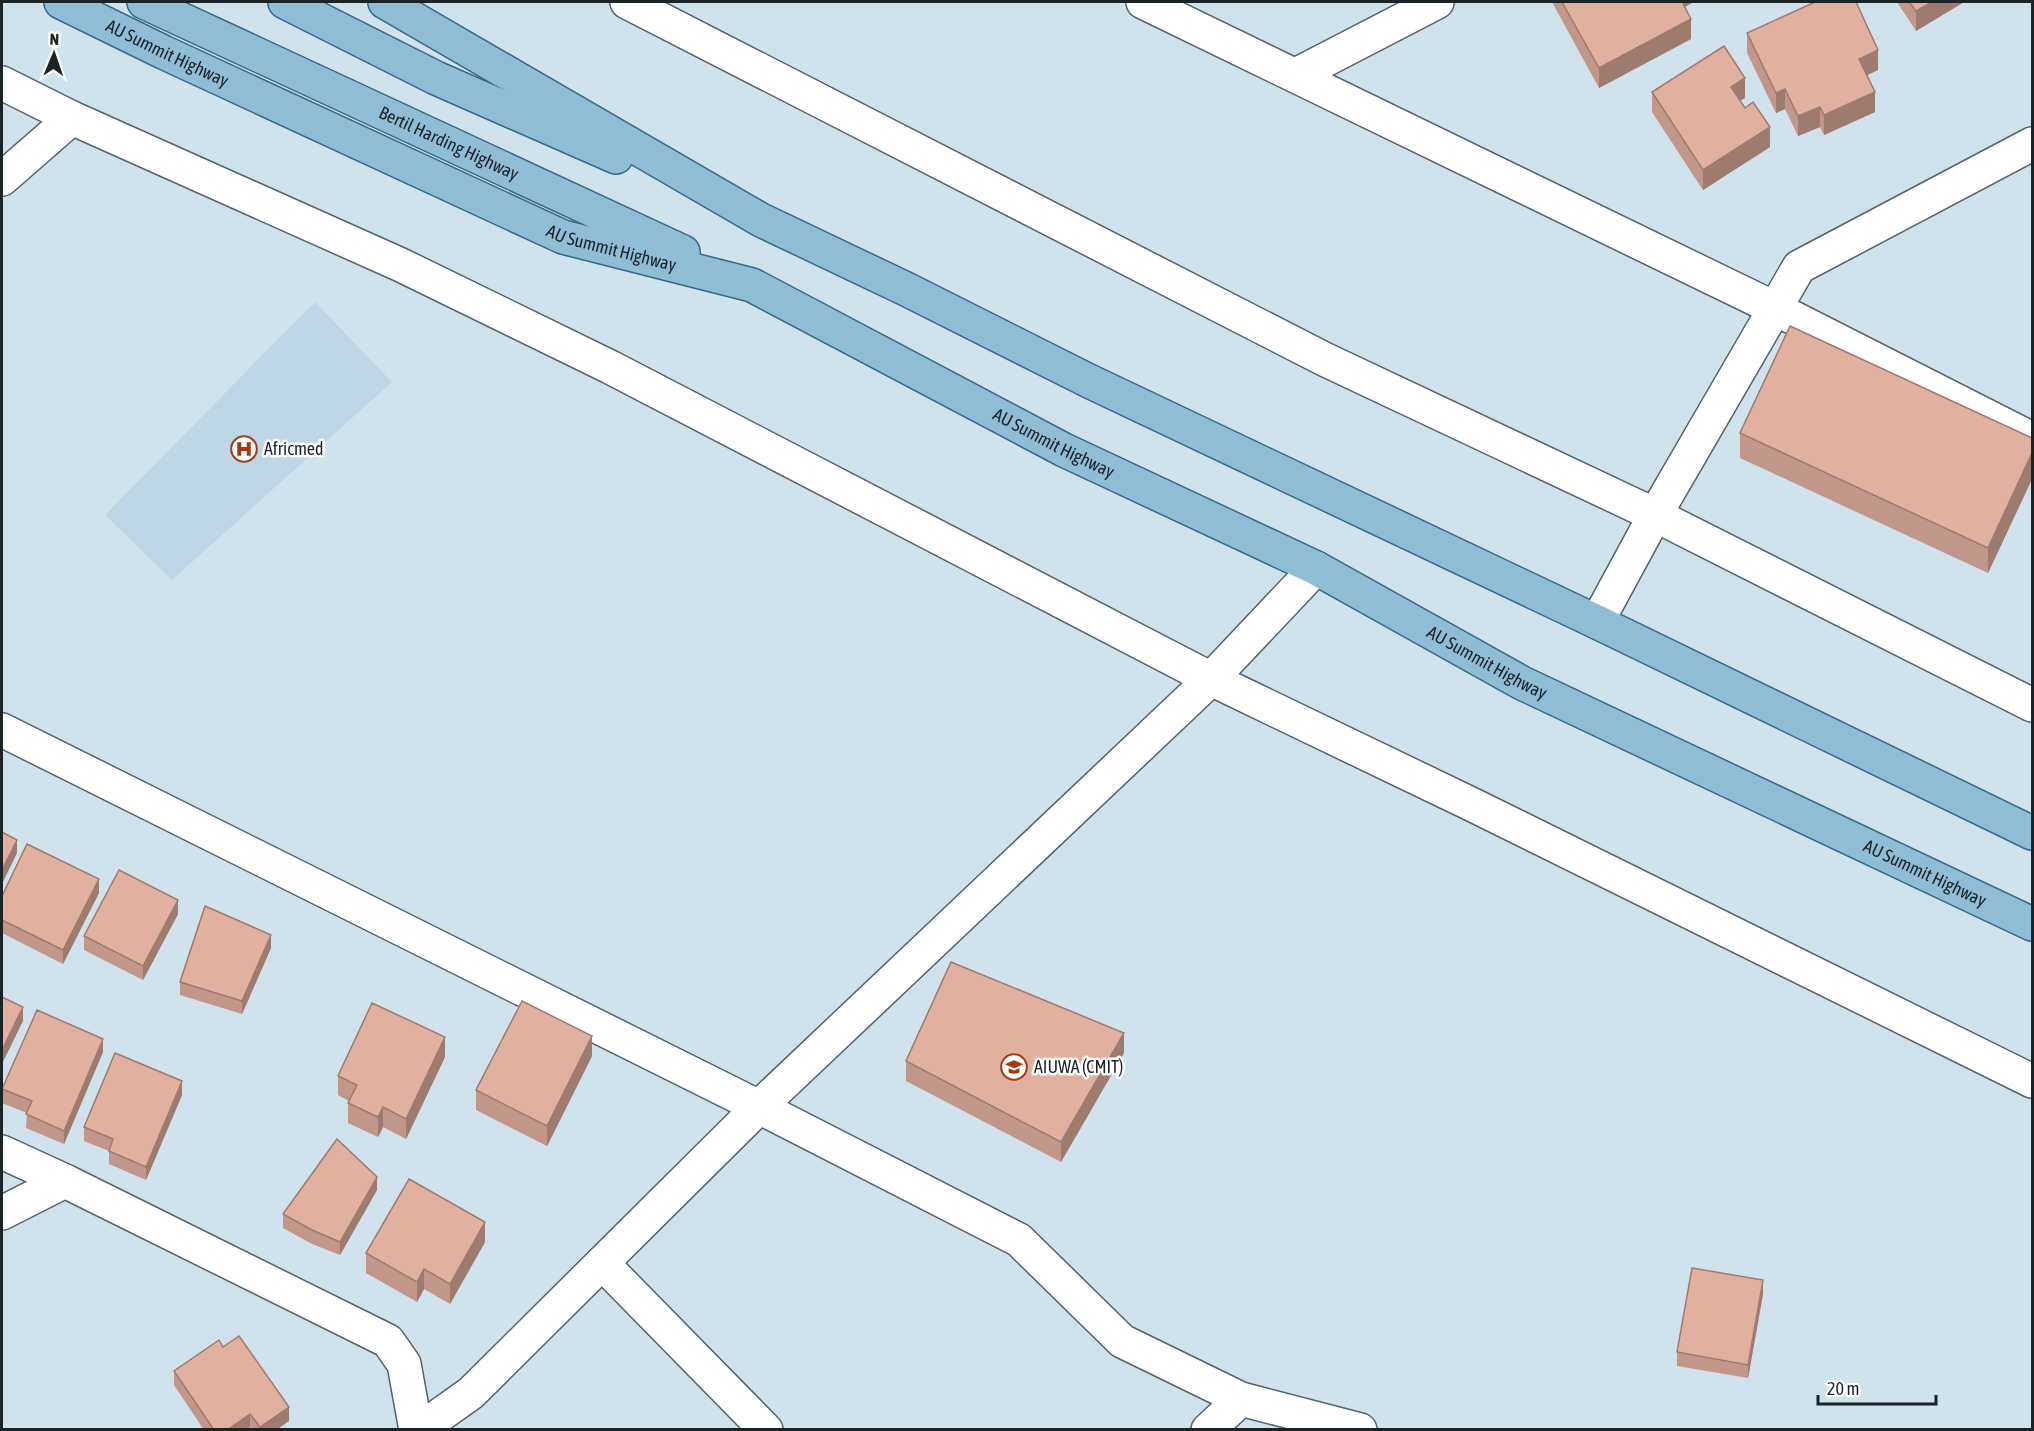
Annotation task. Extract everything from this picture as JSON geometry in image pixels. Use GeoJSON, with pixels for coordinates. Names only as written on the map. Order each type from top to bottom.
{"type":"FeatureCollection","features":[{"type":"Feature","properties":{"kind":"main road","name":"AU Summit Highway"},"geometry":{"type":"LineString","coordinates":[[61,2],[163,52],[564,237],[753,285],[1064,450],[1316,568],[1522,683],[2032,924]]}},
{"type":"Feature","properties":{"kind":"main road","name":"Bertil Harding Highway"},"geometry":{"type":"LineString","coordinates":[[144,2],[753,285]]}},
{"type":"Feature","properties":{"kind":"main road"},"geometry":{"type":"LineString","coordinates":[[285,2],[436,78],[760,220],[906,289],[1089,381],[1597,622],[2032,833]]}},
{"type":"Feature","properties":{"kind":"main road"},"geometry":{"type":"LineString","coordinates":[[385,2],[760,220]]}},
{"type":"Feature","properties":{"kind":"street"},"geometry":{"type":"LineString","coordinates":[[627,2],[1324,359],[1655,515],[2032,705]]}},
{"type":"Feature","properties":{"kind":"street"},"geometry":{"type":"LineString","coordinates":[[1143,2],[1774,308],[2032,439]]}},
{"type":"Feature","properties":{"kind":"street"},"geometry":{"type":"LineString","coordinates":[[1296,75],[1437,2]]}},
{"type":"Feature","properties":{"kind":"street"},"geometry":{"type":"LineString","coordinates":[[2,82],[72,118],[401,265],[610,367],[1211,679],[1482,809],[2032,1081]]}},
{"type":"Feature","properties":{"kind":"street"},"geometry":{"type":"LineString","coordinates":[[2,179],[72,118]]}},
{"type":"Feature","properties":{"kind":"street"},"geometry":{"type":"LineString","coordinates":[[1597,622],[1655,515],[1799,267],[2032,144]]}},
{"type":"Feature","properties":{"kind":"street"},"geometry":{"type":"LineString","coordinates":[[2,1152],[388,1341],[404,1364],[418,1430],[471,1393],[759,1107],[1211,679],[1316,568]]}},
{"type":"Feature","properties":{"kind":"street"},"geometry":{"type":"LineString","coordinates":[[2,730],[759,1107],[1019,1240],[1122,1341],[1241,1399],[1360,1430]]}},
{"type":"Feature","properties":{"kind":"street"},"geometry":{"type":"LineString","coordinates":[[2,1213],[65,1181]]}},
{"type":"Feature","properties":{"kind":"street"},"geometry":{"type":"LineString","coordinates":[[602,1263],[766,1430]]}},
{"type":"Feature","properties":{"kind":"street"},"geometry":{"type":"LineString","coordinates":[[1208,1430],[1241,1399]]}},
{"type":"Feature","properties":{"kind":"shaded area","name":"Africmed"},"geometry":{"type":"Polygon","coordinates":[[[315,302],[392,382],[172,580],[105,515],[315,302]]]}},
{"type":"Feature","properties":{"kind":"building"},"geometry":{"type":"Polygon","coordinates":[[[1562,2],[1682,2],[1691,19],[1599,68],[1562,2]]]}},
{"type":"Feature","properties":{"kind":"building"},"geometry":{"type":"Polygon","coordinates":[[[1815,2],[1856,2],[1878,50],[1859,59],[1875,92],[1824,115],[1820,107],[1798,116],[1785,89],[1776,93],[1747,33],[1815,2]]]}},
{"type":"Feature","properties":{"kind":"building"},"geometry":{"type":"Polygon","coordinates":[[[1909,2],[1932,2],[1916,11],[1909,2]]]}},
{"type":"Feature","properties":{"kind":"building"},"geometry":{"type":"Polygon","coordinates":[[[1724,46],[1745,78],[1731,87],[1745,108],[1753,102],[1770,127],[1703,170],[1652,92],[1724,46]]]}},
{"type":"Feature","properties":{"kind":"building"},"geometry":{"type":"Polygon","coordinates":[[[1790,326],[2032,438],[2032,453],[1988,548],[1740,433],[1790,326]]]}},
{"type":"Feature","properties":{"kind":"building"},"geometry":{"type":"Polygon","coordinates":[[[2,832],[17,840],[2,870],[2,832]]]}},
{"type":"Feature","properties":{"kind":"building"},"geometry":{"type":"Polygon","coordinates":[[[27,844],[99,879],[63,950],[2,920],[2,896],[27,844]]]}},
{"type":"Feature","properties":{"kind":"building"},"geometry":{"type":"Polygon","coordinates":[[[119,870],[178,900],[143,966],[84,936],[119,870]]]}},
{"type":"Feature","properties":{"kind":"building"},"geometry":{"type":"Polygon","coordinates":[[[205,906],[271,935],[242,1001],[180,982],[205,906]]]}},
{"type":"Feature","properties":{"kind":"building","name":"AIUWA (CMIT)"},"geometry":{"type":"Polygon","coordinates":[[[951,962],[1124,1033],[1061,1142],[906,1061],[951,962]]]}},
{"type":"Feature","properties":{"kind":"building"},"geometry":{"type":"Polygon","coordinates":[[[2,997],[23,1007],[2,1050],[2,997]]]}},
{"type":"Feature","properties":{"kind":"building"},"geometry":{"type":"Polygon","coordinates":[[[522,1001],[592,1036],[547,1126],[476,1090],[522,1001]]]}},
{"type":"Feature","properties":{"kind":"building"},"geometry":{"type":"Polygon","coordinates":[[[372,1003],[445,1037],[406,1119],[383,1107],[378,1117],[348,1103],[357,1085],[338,1076],[372,1003]]]}},
{"type":"Feature","properties":{"kind":"building"},"geometry":{"type":"Polygon","coordinates":[[[37,1010],[103,1039],[64,1131],[26,1114],[32,1101],[2,1089],[37,1010]]]}},
{"type":"Feature","properties":{"kind":"building"},"geometry":{"type":"Polygon","coordinates":[[[115,1053],[182,1081],[146,1167],[109,1151],[113,1139],[84,1127],[115,1053]]]}},
{"type":"Feature","properties":{"kind":"building"},"geometry":{"type":"Polygon","coordinates":[[[337,1139],[377,1177],[340,1242],[283,1214],[337,1139]]]}},
{"type":"Feature","properties":{"kind":"building"},"geometry":{"type":"Polygon","coordinates":[[[409,1179],[485,1222],[450,1284],[424,1269],[417,1282],[366,1253],[409,1179]]]}},
{"type":"Feature","properties":{"kind":"building"},"geometry":{"type":"Polygon","coordinates":[[[1692,1268],[1763,1280],[1748,1365],[1677,1352],[1692,1268]]]}},
{"type":"Feature","properties":{"kind":"building"},"geometry":{"type":"Polygon","coordinates":[[[239,1336],[289,1407],[260,1427],[250,1414],[227,1430],[214,1430],[174,1371],[219,1340],[223,1347],[239,1336]]]}},
{"type":"Feature","properties":{"kind":"place","name":"Africmed"},"geometry":{"type":"Point","coordinates":[244,449]}},
{"type":"Feature","properties":{"kind":"place","name":"AIUWA (CMIT)"},"geometry":{"type":"Point","coordinates":[1014,1067]}}]}
